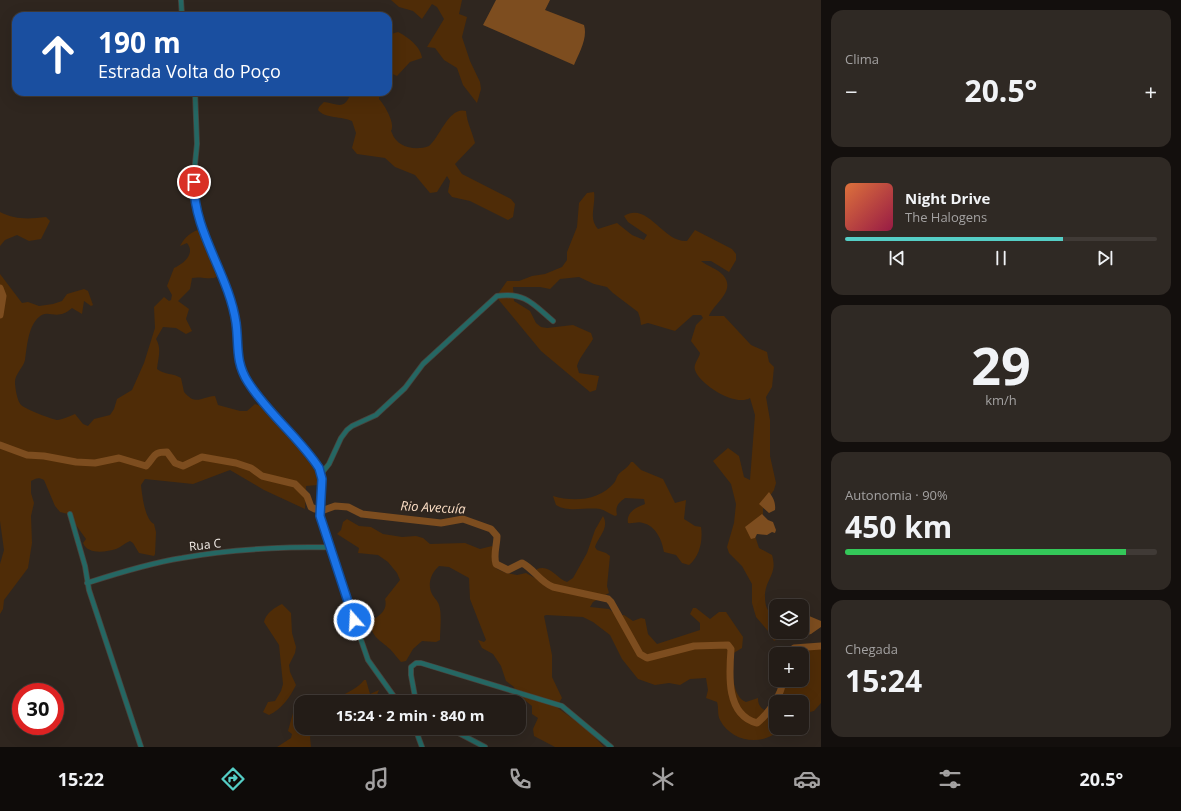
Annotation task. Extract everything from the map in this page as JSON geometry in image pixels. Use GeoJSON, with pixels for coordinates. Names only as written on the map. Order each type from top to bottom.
{"type":"FeatureCollection","features":[{"type":"Feature","properties":{"kind":"street"},"geometry":{"type":"LineString","coordinates":[[181,0],[182,12]]}},
{"type":"Feature","properties":{"kind":"street"},"geometry":{"type":"LineString","coordinates":[[195,96],[197,144],[194,174],[195,204],[233,310],[239,366],[257,395],[316,463],[321,474],[320,516],[329,546],[368,660],[393,695]]}},
{"type":"Feature","properties":{"kind":"street"},"geometry":{"type":"LineString","coordinates":[[321,474],[329,464],[341,438],[347,430],[352,426],[376,415],[405,388],[423,364],[498,296],[520,296],[532,303],[553,321]]}},
{"type":"Feature","properties":{"kind":"street"},"geometry":{"type":"LineString","coordinates":[[70,514],[85,566],[87,583],[141,747]]}},
{"type":"Feature","properties":{"kind":"street","name":"Rua C"},"geometry":{"type":"LineString","coordinates":[[87,583],[122,572],[188,557],[261,549],[329,546]]}},
{"type":"Feature","properties":{"kind":"street"},"geometry":{"type":"LineString","coordinates":[[415,695],[411,667],[416,663],[421,663],[526,695]]}},
{"type":"Feature","properties":{"kind":"street"},"geometry":{"type":"LineString","coordinates":[[526,695],[562,706],[611,747]]}},
{"type":"Feature","properties":{"kind":"street"},"geometry":{"type":"LineString","coordinates":[[418,735],[422,747]]}},
{"type":"Feature","properties":{"kind":"street"},"geometry":{"type":"LineString","coordinates":[[462,735],[485,747]]}},
{"type":"Feature","properties":{"kind":"shaded area"},"geometry":{"type":"Polygon","coordinates":[[[391,0],[462,0],[459,14],[467,17],[462,37],[470,61],[480,82],[481,89],[477,103],[463,85],[457,68],[444,60],[435,48],[427,47],[444,19],[437,7],[432,4],[422,19],[413,11],[399,7],[391,0]]]}},
{"type":"Feature","properties":{"kind":"shaded area"},"geometry":{"type":"Polygon","coordinates":[[[496,0],[550,0],[545,10],[584,25],[584,40],[574,65],[483,25],[496,0]]]}},
{"type":"Feature","properties":{"kind":"shaded area"},"geometry":{"type":"Polygon","coordinates":[[[398,32],[406,37],[417,46],[422,58],[410,62],[397,76],[392,74],[392,34],[398,32]]]}},
{"type":"Feature","properties":{"kind":"shaded area"},"geometry":{"type":"Polygon","coordinates":[[[350,96],[379,96],[379,99],[390,116],[392,124],[391,131],[394,138],[402,145],[413,148],[429,146],[445,123],[455,113],[466,111],[467,119],[475,143],[455,164],[462,174],[511,199],[515,204],[513,217],[508,220],[470,201],[452,197],[448,192],[450,181],[447,176],[437,192],[430,193],[415,175],[395,167],[385,158],[357,154],[352,148],[356,133],[352,121],[325,115],[318,110],[324,102],[340,105],[344,104],[350,96]]]}},
{"type":"Feature","properties":{"kind":"shaded area"},"geometry":{"type":"Polygon","coordinates":[[[594,192],[593,220],[598,229],[617,223],[632,235],[644,240],[647,235],[628,222],[624,216],[633,213],[641,214],[670,236],[678,240],[687,241],[695,230],[732,249],[736,254],[736,260],[729,272],[711,261],[701,261],[721,273],[727,281],[726,292],[711,311],[709,316],[724,316],[751,345],[767,352],[769,362],[774,367],[772,387],[766,397],[770,420],[770,456],[776,483],[774,490],[763,506],[763,519],[755,536],[759,548],[772,555],[773,567],[765,597],[766,606],[769,611],[769,633],[756,617],[752,603],[752,584],[742,566],[729,553],[727,547],[734,523],[736,504],[731,484],[713,461],[728,448],[739,456],[744,477],[750,480],[755,415],[750,398],[736,400],[728,397],[711,388],[698,376],[695,366],[700,353],[691,341],[696,325],[703,318],[701,315],[693,315],[675,331],[648,323],[641,325],[638,312],[607,287],[594,284],[579,277],[560,279],[550,289],[540,287],[513,287],[514,301],[530,311],[536,323],[541,327],[547,328],[573,325],[591,333],[593,339],[582,355],[577,366],[579,373],[599,376],[596,390],[590,392],[541,351],[498,299],[498,294],[507,281],[519,281],[532,276],[545,274],[562,267],[567,260],[567,252],[577,227],[579,203],[587,193],[594,192]]]}},
{"type":"Feature","properties":{"kind":"shaded area"},"geometry":{"type":"Polygon","coordinates":[[[0,212],[6,215],[23,218],[46,217],[50,221],[41,239],[29,241],[17,235],[5,240],[0,246],[0,212]]]}},
{"type":"Feature","properties":{"kind":"shaded area"},"geometry":{"type":"Polygon","coordinates":[[[202,229],[216,267],[217,277],[192,278],[190,289],[178,301],[189,309],[186,319],[192,331],[186,334],[176,328],[163,327],[156,339],[159,346],[157,369],[181,378],[184,392],[192,399],[199,400],[215,396],[218,405],[240,411],[247,411],[255,404],[261,406],[309,459],[316,470],[318,485],[306,486],[305,509],[264,490],[230,470],[193,484],[145,479],[141,485],[143,501],[148,518],[154,524],[156,532],[154,556],[139,553],[130,541],[118,548],[102,552],[93,551],[85,547],[83,543],[86,539],[68,514],[60,512],[55,506],[44,480],[39,478],[34,479],[31,481],[31,493],[34,503],[31,516],[32,543],[28,568],[4,600],[3,609],[0,614],[0,564],[4,550],[0,521],[0,274],[22,303],[28,302],[39,306],[53,304],[62,301],[67,294],[84,289],[88,291],[93,305],[91,306],[84,301],[82,314],[72,308],[62,314],[42,315],[35,321],[30,331],[25,360],[16,376],[15,382],[18,400],[24,407],[58,420],[75,414],[83,424],[88,426],[94,419],[110,415],[114,409],[117,399],[132,390],[144,363],[155,328],[154,307],[164,297],[169,301],[171,300],[172,295],[167,286],[174,268],[181,264],[189,255],[190,251],[187,243],[180,246],[189,235],[202,229]]]}},
{"type":"Feature","properties":{"kind":"shaded area"},"geometry":{"type":"Polygon","coordinates":[[[631,462],[633,462],[641,470],[663,479],[675,503],[686,500],[684,519],[695,526],[701,527],[702,532],[700,548],[696,557],[689,565],[682,563],[676,555],[664,552],[658,534],[651,527],[641,522],[628,523],[630,513],[636,508],[645,504],[644,499],[625,498],[618,505],[616,510],[617,515],[615,516],[600,509],[566,509],[556,505],[553,496],[569,499],[593,497],[608,489],[614,483],[618,475],[631,462]]]}},
{"type":"Feature","properties":{"kind":"shaded area"},"geometry":{"type":"Polygon","coordinates":[[[769,492],[774,500],[775,510],[769,513],[759,504],[769,492]]]}},
{"type":"Feature","properties":{"kind":"shaded area"},"geometry":{"type":"Polygon","coordinates":[[[762,514],[768,520],[773,522],[776,530],[775,533],[772,532],[767,535],[757,534],[755,538],[751,539],[745,527],[762,514]]]}},
{"type":"Feature","properties":{"kind":"shaded area"},"geometry":{"type":"Polygon","coordinates":[[[603,516],[605,524],[603,532],[595,547],[597,550],[610,556],[607,586],[609,593],[593,602],[590,607],[609,609],[618,616],[624,615],[633,621],[641,618],[645,619],[648,634],[657,644],[700,630],[700,623],[690,614],[693,608],[696,608],[710,619],[719,612],[726,612],[743,637],[742,648],[732,654],[730,659],[734,683],[738,695],[746,702],[758,698],[760,706],[763,709],[767,712],[769,709],[769,735],[772,735],[757,740],[749,740],[732,734],[725,728],[720,720],[717,702],[706,698],[708,690],[706,678],[690,679],[680,685],[669,683],[655,685],[638,679],[622,659],[610,635],[593,622],[583,617],[546,615],[544,616],[552,655],[552,677],[562,698],[557,706],[588,730],[604,747],[555,747],[534,736],[533,729],[538,718],[532,714],[532,706],[526,701],[526,695],[518,695],[516,693],[514,687],[506,681],[501,666],[493,654],[482,648],[478,640],[484,642],[486,640],[470,599],[469,578],[449,567],[439,566],[436,569],[432,575],[430,586],[432,594],[438,602],[440,608],[440,640],[436,642],[422,641],[413,649],[406,661],[401,662],[390,649],[374,635],[370,621],[380,615],[384,609],[386,603],[385,599],[400,580],[397,573],[388,562],[378,555],[358,553],[359,548],[337,534],[341,530],[343,522],[347,519],[359,526],[371,527],[383,534],[402,537],[416,536],[423,538],[430,544],[465,543],[480,549],[492,546],[495,550],[494,564],[497,569],[506,573],[517,575],[526,573],[535,578],[537,569],[546,568],[567,582],[573,578],[587,553],[595,530],[603,516]]]}},
{"type":"Feature","properties":{"kind":"shaded area"},"geometry":{"type":"Polygon","coordinates":[[[282,604],[291,613],[292,633],[296,647],[295,653],[289,665],[290,672],[296,685],[285,702],[269,715],[263,712],[268,702],[275,701],[283,684],[279,645],[264,622],[268,613],[282,604]]]}},
{"type":"Feature","properties":{"kind":"shaded area"},"geometry":{"type":"Polygon","coordinates":[[[809,616],[821,621],[821,627],[809,635],[809,616]]]}},
{"type":"Feature","properties":{"kind":"shaded area"},"geometry":{"type":"Polygon","coordinates":[[[809,644],[821,645],[821,703],[814,711],[809,712],[809,695],[777,695],[782,687],[809,687],[809,647],[802,647],[809,644]]]}},
{"type":"Feature","properties":{"kind":"shaded area"},"geometry":{"type":"Polygon","coordinates":[[[366,680],[370,694],[379,690],[377,695],[342,695],[353,689],[366,680]]]}},
{"type":"Feature","properties":{"kind":"shaded area"},"geometry":{"type":"Polygon","coordinates":[[[294,712],[294,735],[311,735],[311,747],[277,747],[291,738],[292,734],[288,731],[294,712]]]}},
{"type":"Feature","properties":{"kind":"waterway","name":"Rio Avecuía"},"geometry":{"type":"LineString","coordinates":[[0,288],[3,296],[0,315]]}},
{"type":"Feature","properties":{"kind":"waterway","name":"Rio Avecuía"},"geometry":{"type":"LineString","coordinates":[[0,445],[27,455],[44,456],[76,462],[95,463],[119,458],[146,466],[156,454],[167,452],[175,463],[183,466],[202,457],[236,463],[251,468],[262,476],[295,484],[307,496],[311,507],[315,509],[324,510],[335,506],[348,507],[362,514],[441,523],[463,519],[491,529],[497,536],[495,554],[496,564],[508,570],[522,563],[548,585],[608,599],[640,654],[647,658],[694,646],[728,645],[731,649],[730,682],[732,693],[740,712],[747,719],[757,723],[766,715],[774,704],[782,687]]}},
{"type":"Feature","properties":{"kind":"waterway","name":"Rio Avecuía"},"geometry":{"type":"LineString","coordinates":[[808,647],[821,646]]}},
{"type":"Feature","properties":{"kind":"route"},"geometry":{"type":"LineString","coordinates":[[194,182],[195,204],[199,220],[219,269],[233,310],[236,324],[239,366],[262,402],[297,440],[319,468],[322,479],[320,516],[354,620]]}}]}
